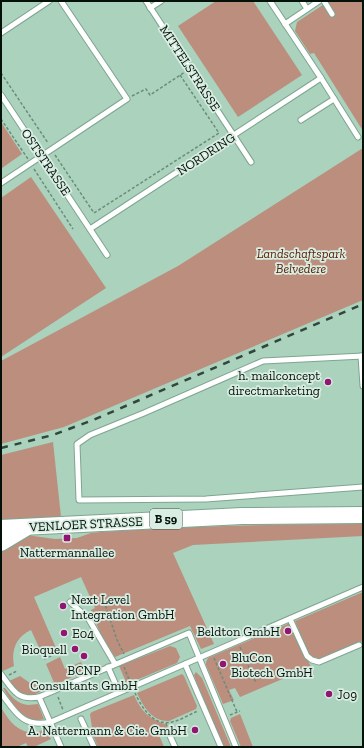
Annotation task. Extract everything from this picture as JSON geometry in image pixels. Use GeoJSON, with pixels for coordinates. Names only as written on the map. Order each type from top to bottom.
{"type":"FeatureCollection","features":[{"type":"Feature","properties":{"kind":"main road","name":"VENLOER STRASSE"},"geometry":{"type":"LineString","coordinates":[[242,516],[363,504]]}},
{"type":"Feature","properties":{"kind":"main road","name":"VENLOER STRASSE"},"geometry":{"type":"LineString","coordinates":[[1,528],[242,516],[363,515]]}},
{"type":"Feature","properties":{"kind":"main road"},"geometry":{"type":"LineString","coordinates":[[1,543],[29,527]]}},
{"type":"Feature","properties":{"kind":"lane"},"geometry":{"type":"LineString","coordinates":[[1,183],[127,99],[61,1]]}},
{"type":"Feature","properties":{"kind":"lane","name":"MITTELSTRASSE"},"geometry":{"type":"LineString","coordinates":[[146,1],[251,162]]}},
{"type":"Feature","properties":{"kind":"lane"},"geometry":{"type":"LineString","coordinates":[[150,8],[161,1]]}},
{"type":"Feature","properties":{"kind":"lane"},"geometry":{"type":"LineString","coordinates":[[270,1],[358,137]]}},
{"type":"Feature","properties":{"kind":"lane"},"geometry":{"type":"LineString","coordinates":[[302,1],[307,9]]}},
{"type":"Feature","properties":{"kind":"lane"},"geometry":{"type":"LineString","coordinates":[[285,24],[319,1]]}},
{"type":"Feature","properties":{"kind":"lane"},"geometry":{"type":"LineString","coordinates":[[324,1],[332,14]]}},
{"type":"Feature","properties":{"kind":"lane"},"geometry":{"type":"LineString","coordinates":[[1,33],[47,2]]}},
{"type":"Feature","properties":{"kind":"lane","name":"NORDRING"},"geometry":{"type":"LineString","coordinates":[[90,229],[321,78]]}},
{"type":"Feature","properties":{"kind":"lane","name":"OSTSTRASSE"},"geometry":{"type":"LineString","coordinates":[[1,94],[107,255]]}},
{"type":"Feature","properties":{"kind":"lane"},"geometry":{"type":"LineString","coordinates":[[301,120],[334,99]]}},
{"type":"Feature","properties":{"kind":"lane"},"geometry":{"type":"LineString","coordinates":[[363,386],[362,356],[263,361],[90,435],[77,444],[78,500],[206,499],[363,487]]}},
{"type":"Feature","properties":{"kind":"lane"},"geometry":{"type":"LineString","coordinates":[[1,693],[21,718],[29,723],[35,724],[50,722],[363,587]]}},
{"type":"Feature","properties":{"kind":"lane"},"geometry":{"type":"LineString","coordinates":[[70,602],[88,618],[115,664]]}},
{"type":"Feature","properties":{"kind":"lane"},"geometry":{"type":"LineString","coordinates":[[290,619],[307,656],[312,660],[318,662],[359,645]]}},
{"type":"Feature","properties":{"kind":"lane"},"geometry":{"type":"LineString","coordinates":[[1,674],[14,692],[22,697],[30,699],[39,697],[189,634],[236,747]]}},
{"type":"Feature","properties":{"kind":"lane"},"geometry":{"type":"LineString","coordinates":[[185,664],[221,747]]}},
{"type":"Feature","properties":{"kind":"lane"},"geometry":{"type":"LineString","coordinates":[[108,667],[119,692]]}},
{"type":"Feature","properties":{"kind":"lane"},"geometry":{"type":"LineString","coordinates":[[39,697],[61,747]]}},
{"type":"Feature","properties":{"kind":"lane"},"geometry":{"type":"LineString","coordinates":[[81,719],[94,747]]}},
{"type":"Feature","properties":{"kind":"lane"},"geometry":{"type":"LineString","coordinates":[[170,736],[175,747]]}},
{"type":"Feature","properties":{"kind":"path"},"geometry":{"type":"LineString","coordinates":[[127,99],[146,89],[150,95],[190,68]]}},
{"type":"Feature","properties":{"kind":"path"},"geometry":{"type":"LineString","coordinates":[[1,73],[94,213],[219,133],[180,75]]}},
{"type":"Feature","properties":{"kind":"path"},"geometry":{"type":"LineString","coordinates":[[1,119],[73,229]]}},
{"type":"Feature","properties":{"kind":"path"},"geometry":{"type":"LineString","coordinates":[[104,601],[132,687],[143,708],[152,717],[166,723],[172,722],[204,708]]}},
{"type":"Feature","properties":{"kind":"path"},"geometry":{"type":"LineString","coordinates":[[237,641],[255,681],[258,680]]}},
{"type":"Feature","properties":{"kind":"path"},"geometry":{"type":"LineString","coordinates":[[44,659],[60,652]]}},
{"type":"Feature","properties":{"kind":"path"},"geometry":{"type":"LineString","coordinates":[[211,652],[237,712]]}},
{"type":"Feature","properties":{"kind":"path"},"geometry":{"type":"LineString","coordinates":[[9,675],[17,671]]}},
{"type":"Feature","properties":{"kind":"green space"},"geometry":{"type":"Polygon","coordinates":[[[216,1],[253,1],[302,75],[238,117],[178,26],[216,1]]]}},
{"type":"Feature","properties":{"kind":"green space"},"geometry":{"type":"Polygon","coordinates":[[[329,1],[363,1],[363,131],[314,53],[310,54],[295,31],[297,22],[329,1]]]}},
{"type":"Feature","properties":{"kind":"green space"},"geometry":{"type":"Polygon","coordinates":[[[1,122],[22,154],[2,168],[1,166],[1,122]]]}},
{"type":"Feature","properties":{"kind":"green space","name":"Landschaftspark Belvedere"},"geometry":{"type":"Polygon","coordinates":[[[363,148],[363,300],[64,427],[1,444],[1,361],[178,266],[363,148]]]}},
{"type":"Feature","properties":{"kind":"green space"},"geometry":{"type":"Polygon","coordinates":[[[31,177],[106,288],[1,357],[1,198],[31,177]]]}},
{"type":"Feature","properties":{"kind":"green space"},"geometry":{"type":"Polygon","coordinates":[[[53,442],[61,517],[1,521],[1,455],[53,442]]]}},
{"type":"Feature","properties":{"kind":"green space"},"geometry":{"type":"Polygon","coordinates":[[[363,524],[363,536],[193,545],[173,553],[214,644],[201,649],[190,626],[115,657],[101,635],[91,610],[95,608],[81,577],[34,597],[56,648],[42,654],[31,630],[18,640],[13,655],[14,666],[3,671],[1,669],[1,549],[26,535],[55,539],[77,538],[91,533],[101,532],[166,528],[363,524]]]}},
{"type":"Feature","properties":{"kind":"green space"},"geometry":{"type":"Polygon","coordinates":[[[363,592],[363,641],[320,659],[313,657],[308,653],[295,621],[363,592]]]}},
{"type":"Feature","properties":{"kind":"green space"},"geometry":{"type":"Polygon","coordinates":[[[290,623],[311,667],[240,697],[235,688],[229,690],[234,700],[223,704],[206,665],[208,658],[290,623]]]}},
{"type":"Feature","properties":{"kind":"green space"},"geometry":{"type":"Polygon","coordinates":[[[170,646],[176,648],[180,657],[177,663],[127,684],[119,666],[170,646]]]}},
{"type":"Feature","properties":{"kind":"green space"},"geometry":{"type":"Polygon","coordinates":[[[60,657],[65,669],[81,662],[85,671],[55,685],[46,664],[60,657]]]}},
{"type":"Feature","properties":{"kind":"green space"},"geometry":{"type":"Polygon","coordinates":[[[196,672],[202,678],[231,747],[224,747],[196,681],[194,675],[196,672]]]}},
{"type":"Feature","properties":{"kind":"green space"},"geometry":{"type":"Polygon","coordinates":[[[182,674],[197,706],[196,709],[169,721],[163,721],[153,716],[145,708],[137,693],[182,674]]]}},
{"type":"Feature","properties":{"kind":"green space"},"geometry":{"type":"Polygon","coordinates":[[[20,676],[30,683],[41,685],[43,690],[28,696],[20,693],[9,681],[20,676]]]}},
{"type":"Feature","properties":{"kind":"green space"},"geometry":{"type":"Polygon","coordinates":[[[3,688],[5,688],[12,697],[21,703],[28,705],[38,704],[44,719],[30,719],[25,716],[10,700],[3,688]]]}},
{"type":"Feature","properties":{"kind":"green space"},"geometry":{"type":"Polygon","coordinates":[[[134,695],[143,711],[155,720],[167,725],[169,730],[159,735],[164,747],[98,747],[93,735],[90,714],[134,695]]]}},
{"type":"Feature","properties":{"kind":"green space"},"geometry":{"type":"Polygon","coordinates":[[[1,707],[15,726],[31,733],[38,733],[44,730],[51,739],[34,747],[28,747],[26,743],[17,747],[1,747],[1,707]]]}},
{"type":"Feature","properties":{"kind":"green space"},"geometry":{"type":"Polygon","coordinates":[[[240,714],[253,747],[241,747],[230,721],[231,718],[240,714]]]}},
{"type":"Feature","properties":{"kind":"railway"},"geometry":{"type":"LineString","coordinates":[[1,448],[53,435],[93,420],[363,304]]}},
{"type":"Feature","properties":{"kind":"place","name":"h. mailconcept directmarketing"},"geometry":{"type":"Point","coordinates":[328,382]}},
{"type":"Feature","properties":{"kind":"place","name":"Nattermannallee"},"geometry":{"type":"Point","coordinates":[67,538]}},
{"type":"Feature","properties":{"kind":"place","name":"Next Level Integration GmbH"},"geometry":{"type":"Point","coordinates":[63,606]}},
{"type":"Feature","properties":{"kind":"place","name":"Beldton GmbH"},"geometry":{"type":"Point","coordinates":[288,631]}},
{"type":"Feature","properties":{"kind":"place","name":"E04"},"geometry":{"type":"Point","coordinates":[64,633]}},
{"type":"Feature","properties":{"kind":"place","name":"Bioquell"},"geometry":{"type":"Point","coordinates":[75,649]}},
{"type":"Feature","properties":{"kind":"place","name":"BCNP Consultants GmbH"},"geometry":{"type":"Point","coordinates":[84,656]}},
{"type":"Feature","properties":{"kind":"place","name":"BluCon Biotech GmbH"},"geometry":{"type":"Point","coordinates":[223,664]}},
{"type":"Feature","properties":{"kind":"place","name":"J09"},"geometry":{"type":"Point","coordinates":[329,694]}},
{"type":"Feature","properties":{"kind":"place","name":"A. Nattermann & Cie. GmbH"},"geometry":{"type":"Point","coordinates":[195,730]}}]}
